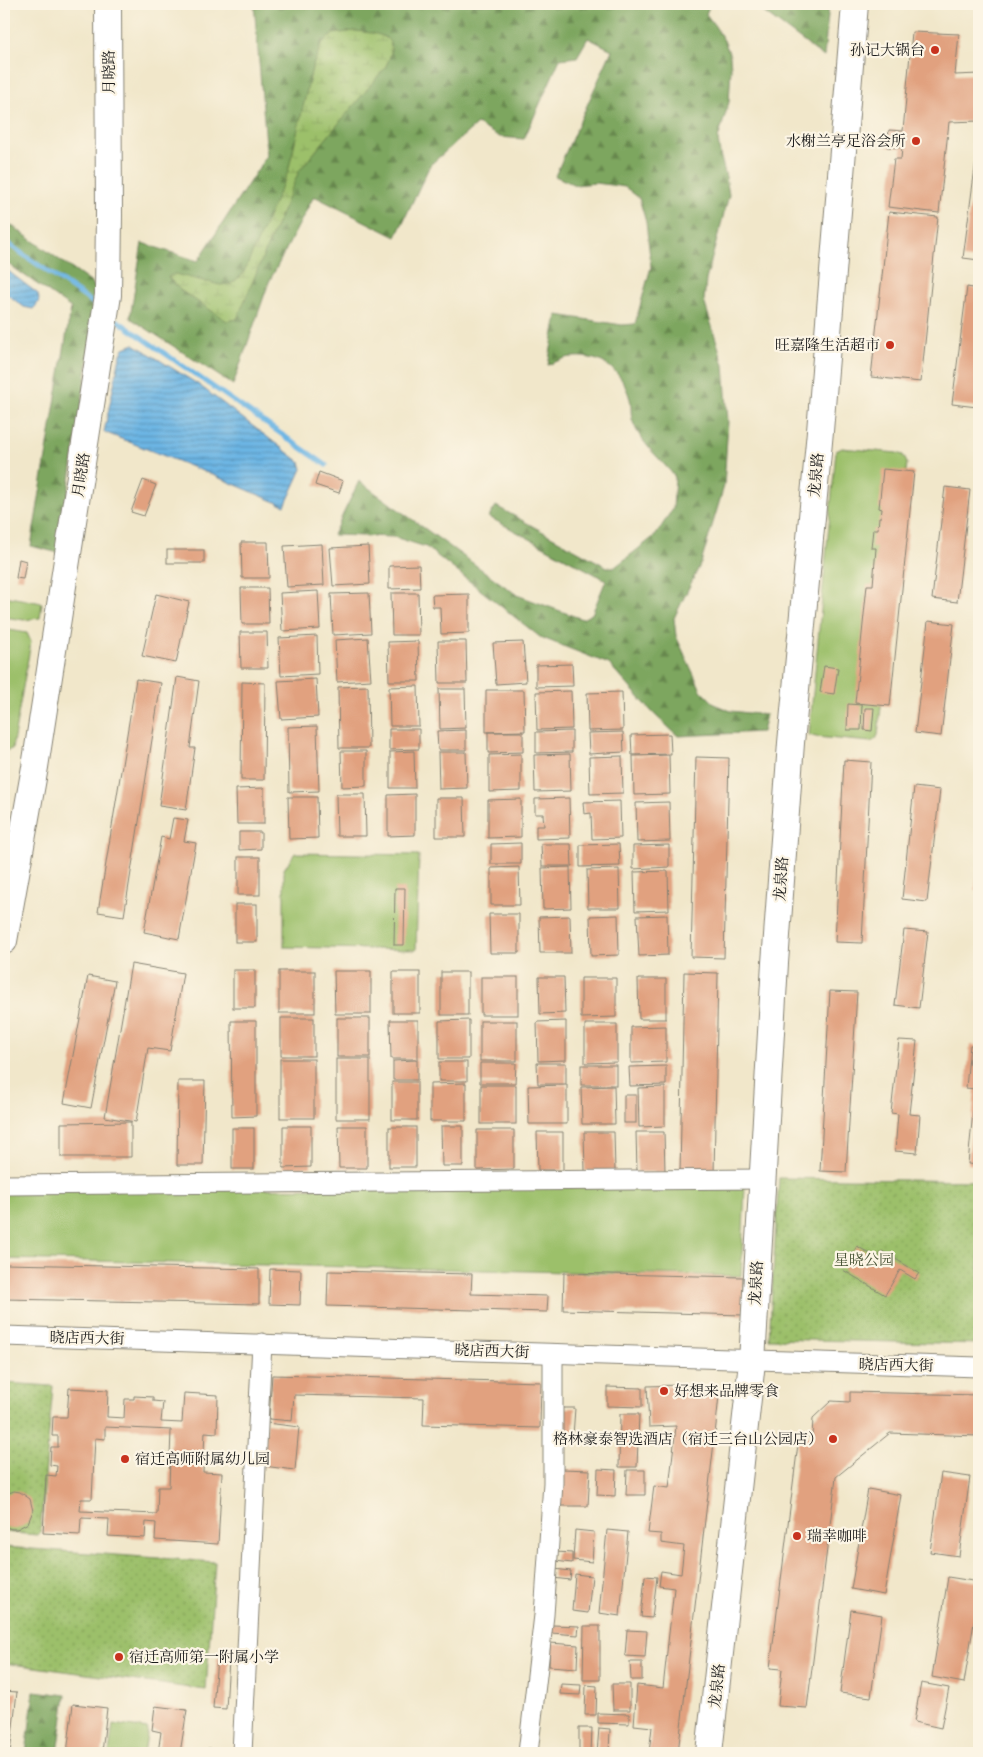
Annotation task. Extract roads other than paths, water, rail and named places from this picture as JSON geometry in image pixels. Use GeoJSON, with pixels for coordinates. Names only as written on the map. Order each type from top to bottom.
{"type":"FeatureCollection","features":[{"type":"Feature","properties":{"kind":"street","name":"月晓路"},"geometry":{"type":"LineString","coordinates":[[4,941],[35,767],[108,295],[108,4]]}},
{"type":"Feature","properties":{"kind":"street","name":"龙泉路"},"geometry":{"type":"LineString","coordinates":[[709,1753],[752,1362],[791,743],[820,431],[855,4]]}},
{"type":"Feature","properties":{"kind":"street"},"geometry":{"type":"LineString","coordinates":[[4,1185],[763,1179]]}},
{"type":"Feature","properties":{"kind":"street","name":"晓店西大街"},"geometry":{"type":"LineString","coordinates":[[4,1336],[262,1342],[752,1362],[979,1367]]}},
{"type":"Feature","properties":{"kind":"street"},"geometry":{"type":"LineString","coordinates":[[242,1753],[262,1342]]}},
{"type":"Feature","properties":{"kind":"street"},"geometry":{"type":"LineString","coordinates":[[528,1753],[544,1615],[553,1483],[553,1354]]}},
{"type":"Feature","properties":{"kind":"water"},"geometry":{"type":"Polygon","coordinates":[[[4,268],[37,293],[38,302],[33,309],[24,307],[4,292],[4,268]]]}},
{"type":"Feature","properties":{"kind":"water"},"geometry":{"type":"Polygon","coordinates":[[[134,344],[199,385],[300,462],[302,469],[285,506],[104,432],[120,356],[124,348],[134,344]]]}},
{"type":"Feature","properties":{"kind":"waterway"},"geometry":{"type":"LineString","coordinates":[[4,241],[93,303]]}},
{"type":"Feature","properties":{"kind":"waterway"},"geometry":{"type":"LineString","coordinates":[[118,321],[326,465]]}},
{"type":"Feature","properties":{"kind":"place","name":"孙记大锅台"},"geometry":{"type":"Point","coordinates":[935,50]}},
{"type":"Feature","properties":{"kind":"place","name":"水榭兰亭足浴会所"},"geometry":{"type":"Point","coordinates":[916,141]}},
{"type":"Feature","properties":{"kind":"place","name":"旺嘉隆生活超市"},"geometry":{"type":"Point","coordinates":[890,345]}},
{"type":"Feature","properties":{"kind":"place","name":"好想来品牌零食"},"geometry":{"type":"Point","coordinates":[664,1391]}},
{"type":"Feature","properties":{"kind":"place","name":"格林豪泰智选酒店（宿迁三台山公园店）"},"geometry":{"type":"Point","coordinates":[833,1439]}},
{"type":"Feature","properties":{"kind":"place","name":"宿迁高师附属幼儿园"},"geometry":{"type":"Point","coordinates":[125,1459]}},
{"type":"Feature","properties":{"kind":"place","name":"瑞幸咖啡"},"geometry":{"type":"Point","coordinates":[797,1536]}},
{"type":"Feature","properties":{"kind":"place","name":"宿迁高师第一附属小学"},"geometry":{"type":"Point","coordinates":[119,1657]}},
{"type":"Feature","properties":{"kind":"park label","name":"星晓公园"},"geometry":{"type":"Point","coordinates":[864,1260]}}]}
